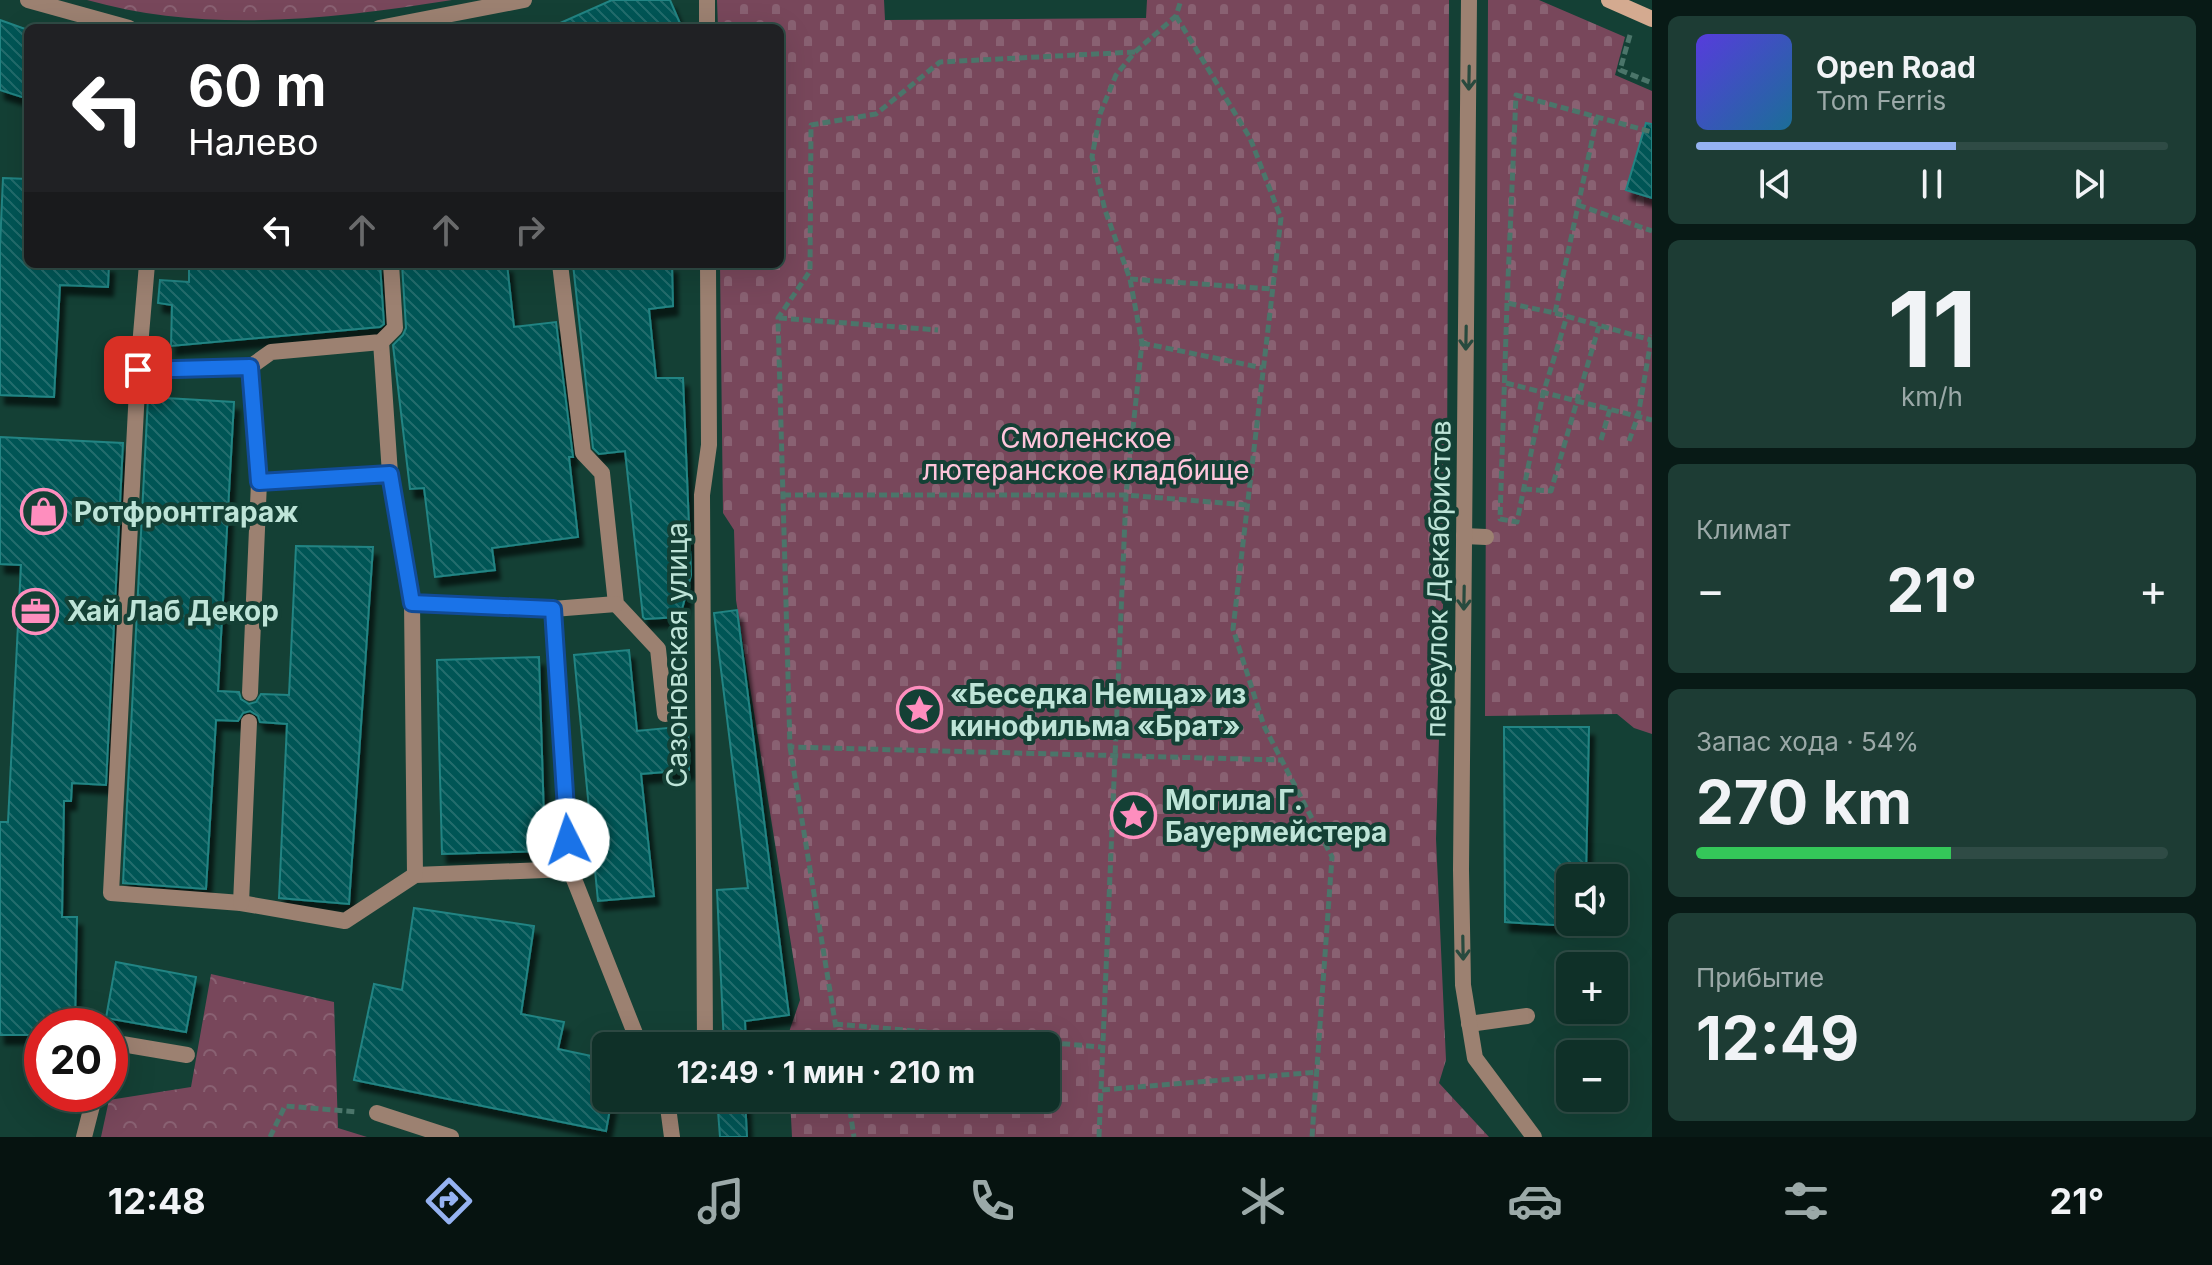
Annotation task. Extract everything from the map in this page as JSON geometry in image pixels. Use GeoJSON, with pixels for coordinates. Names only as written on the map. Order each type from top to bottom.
{"type":"FeatureCollection","features":[{"type":"Feature","properties":{"kind":"main road"},"geometry":{"type":"LineString","coordinates":[[1609,0],[1652,19]]}},
{"type":"Feature","properties":{"kind":"street"},"geometry":{"type":"LineString","coordinates":[[28,0],[78,22]]}},
{"type":"Feature","properties":{"kind":"street"},"geometry":{"type":"LineString","coordinates":[[438,23],[524,0]]}},
{"type":"Feature","properties":{"kind":"street"},"geometry":{"type":"LineString","coordinates":[[707,0],[707,24]]}},
{"type":"Feature","properties":{"kind":"street","name":"переулок Декабристов"},"geometry":{"type":"LineString","coordinates":[[1469,0],[1461,870],[1463,985],[1475,1058],[1534,1137]]}},
{"type":"Feature","properties":{"kind":"street"},"geometry":{"type":"LineString","coordinates":[[147,268],[138,370],[111,893],[241,903],[345,921],[415,875],[570,869]]}},
{"type":"Feature","properties":{"kind":"street"},"geometry":{"type":"LineString","coordinates":[[138,370],[250,367],[271,352],[381,342],[395,328],[391,268]]}},
{"type":"Feature","properties":{"kind":"street"},"geometry":{"type":"LineString","coordinates":[[560,268],[583,453],[602,473],[616,604],[658,649],[665,714]]}},
{"type":"Feature","properties":{"kind":"street","name":"Сазоновская улица"},"geometry":{"type":"LineString","coordinates":[[705,1032],[702,495],[709,445],[708,268]]}},
{"type":"Feature","properties":{"kind":"street"},"geometry":{"type":"LineString","coordinates":[[381,342],[390,474],[412,603],[415,875]]}},
{"type":"Feature","properties":{"kind":"street"},"geometry":{"type":"LineString","coordinates":[[250,367],[259,482],[250,693]]}},
{"type":"Feature","properties":{"kind":"street"},"geometry":{"type":"LineString","coordinates":[[259,482],[390,474]]}},
{"type":"Feature","properties":{"kind":"street"},"geometry":{"type":"LineString","coordinates":[[1464,536],[1486,537]]}},
{"type":"Feature","properties":{"kind":"street"},"geometry":{"type":"LineString","coordinates":[[412,603],[553,609],[616,604]]}},
{"type":"Feature","properties":{"kind":"street"},"geometry":{"type":"LineString","coordinates":[[553,609],[570,869],[634,1032]]}},
{"type":"Feature","properties":{"kind":"street"},"geometry":{"type":"LineString","coordinates":[[241,903],[249,722]]}},
{"type":"Feature","properties":{"kind":"street"},"geometry":{"type":"LineString","coordinates":[[1469,1024],[1527,1016]]}},
{"type":"Feature","properties":{"kind":"street"},"geometry":{"type":"LineString","coordinates":[[128,1045],[187,1055]]}},
{"type":"Feature","properties":{"kind":"street"},"geometry":{"type":"LineString","coordinates":[[84,1137],[90,1112]]}},
{"type":"Feature","properties":{"kind":"street"},"geometry":{"type":"LineString","coordinates":[[670,1112],[672,1137]]}},
{"type":"Feature","properties":{"kind":"street"},"geometry":{"type":"LineString","coordinates":[[377,1113],[451,1137]]}},
{"type":"Feature","properties":{"kind":"path"},"geometry":{"type":"LineString","coordinates":[[1099,1137],[1126,495],[1142,343],[1130,279],[1105,210],[1092,157],[1100,114],[1116,75],[1135,52],[1176,16],[1181,0]]}},
{"type":"Feature","properties":{"kind":"path"},"geometry":{"type":"LineString","coordinates":[[1176,16],[1250,138],[1281,218],[1233,629],[1264,726],[1332,857],[1312,1137]]}},
{"type":"Feature","properties":{"kind":"path"},"geometry":{"type":"LineString","coordinates":[[1630,35],[1620,70],[1652,83]]}},
{"type":"Feature","properties":{"kind":"path"},"geometry":{"type":"LineString","coordinates":[[836,1032],[790,747],[778,318],[810,271],[811,125],[876,114],[940,62],[1135,52]]}},
{"type":"Feature","properties":{"kind":"path"},"geometry":{"type":"LineString","coordinates":[[1567,316],[1543,394],[1517,522],[1500,519],[1516,95],[1652,132]]}},
{"type":"Feature","properties":{"kind":"path"},"geometry":{"type":"LineString","coordinates":[[1555,313],[1597,117]]}},
{"type":"Feature","properties":{"kind":"path"},"geometry":{"type":"LineString","coordinates":[[1578,205],[1652,231]]}},
{"type":"Feature","properties":{"kind":"path"},"geometry":{"type":"LineString","coordinates":[[1130,279],[1272,289]]}},
{"type":"Feature","properties":{"kind":"path"},"geometry":{"type":"LineString","coordinates":[[1507,303],[1651,337],[1638,416],[1629,441]]}},
{"type":"Feature","properties":{"kind":"path"},"geometry":{"type":"LineString","coordinates":[[778,318],[938,330]]}},
{"type":"Feature","properties":{"kind":"path"},"geometry":{"type":"LineString","coordinates":[[1524,489],[1551,491],[1599,326]]}},
{"type":"Feature","properties":{"kind":"path"},"geometry":{"type":"LineString","coordinates":[[1142,343],[1263,368]]}},
{"type":"Feature","properties":{"kind":"path"},"geometry":{"type":"LineString","coordinates":[[1506,383],[1652,420]]}},
{"type":"Feature","properties":{"kind":"path"},"geometry":{"type":"LineString","coordinates":[[1601,440],[1610,409]]}},
{"type":"Feature","properties":{"kind":"path"},"geometry":{"type":"LineString","coordinates":[[783,495],[1126,495],[1247,505]]}},
{"type":"Feature","properties":{"kind":"path"},"geometry":{"type":"LineString","coordinates":[[790,747],[1281,760]]}},
{"type":"Feature","properties":{"kind":"path"},"geometry":{"type":"LineString","coordinates":[[835,1024],[1101,1047]]}},
{"type":"Feature","properties":{"kind":"path"},"geometry":{"type":"LineString","coordinates":[[1102,1090],[1318,1072]]}},
{"type":"Feature","properties":{"kind":"path"},"geometry":{"type":"LineString","coordinates":[[270,1137],[285,1106],[377,1113]]}},
{"type":"Feature","properties":{"kind":"path"},"geometry":{"type":"LineString","coordinates":[[850,1112],[854,1137]]}},
{"type":"Feature","properties":{"kind":"green space"},"geometry":{"type":"Polygon","coordinates":[[[87,0],[452,0],[361,13],[224,20],[132,11],[87,0]]]}},
{"type":"Feature","properties":{"kind":"green space","name":"Смоленское лютеранское кладбище"},"geometry":{"type":"Polygon","coordinates":[[[717,0],[884,0],[885,20],[1146,18],[1147,0],[1449,0],[1447,472],[1436,839],[1446,1060],[1439,1083],[1489,1137],[792,1137],[791,1112],[1060,1112],[1060,1032],[789,1032],[800,1000],[736,600],[734,530],[723,513],[720,268],[784,268],[784,24],[718,24],[717,0]]]}},
{"type":"Feature","properties":{"kind":"green space"},"geometry":{"type":"Polygon","coordinates":[[[1488,0],[1539,0],[1625,37],[1615,75],[1652,91],[1652,734],[1634,728],[1617,714],[1485,716],[1488,0]]]}},
{"type":"Feature","properties":{"kind":"green space"},"geometry":{"type":"Polygon","coordinates":[[[211,974],[334,1002],[338,1128],[367,1137],[101,1137],[106,1112],[128,1112],[128,1097],[191,1087],[211,974]]]}},
{"type":"Feature","properties":{"kind":"building"},"geometry":{"type":"Polygon","coordinates":[[[612,0],[670,0],[680,24],[558,24],[612,0]]]}},
{"type":"Feature","properties":{"kind":"building"},"geometry":{"type":"Polygon","coordinates":[[[0,20],[24,29],[24,98],[0,90],[0,20]]]}},
{"type":"Feature","properties":{"kind":"building"},"geometry":{"type":"Polygon","coordinates":[[[1646,123],[1652,124],[1652,198],[1626,190],[1646,123]]]}},
{"type":"Feature","properties":{"kind":"building"},"geometry":{"type":"Polygon","coordinates":[[[3,178],[24,179],[24,268],[109,268],[108,287],[60,285],[54,397],[0,395],[3,178]]]}},
{"type":"Feature","properties":{"kind":"building"},"geometry":{"type":"Polygon","coordinates":[[[189,268],[380,268],[384,324],[380,327],[171,346],[172,305],[158,303],[160,280],[189,282],[189,268]]]}},
{"type":"Feature","properties":{"kind":"building"},"geometry":{"type":"Polygon","coordinates":[[[402,268],[507,268],[514,327],[556,322],[573,457],[569,457],[578,537],[492,548],[495,570],[435,577],[424,488],[410,489],[393,345],[406,328],[402,268]]]}},
{"type":"Feature","properties":{"kind":"building"},"geometry":{"type":"Polygon","coordinates":[[[573,268],[672,268],[673,306],[649,309],[656,378],[683,378],[691,575],[680,617],[643,617],[625,451],[599,454],[593,448],[573,268]]]}},
{"type":"Feature","properties":{"kind":"building"},"geometry":{"type":"Polygon","coordinates":[[[148,397],[234,402],[218,691],[239,692],[241,699],[249,704],[256,702],[261,694],[289,695],[296,546],[373,547],[349,904],[279,898],[287,724],[260,722],[258,716],[250,711],[243,713],[238,721],[216,720],[206,889],[123,883],[148,397]]]}},
{"type":"Feature","properties":{"kind":"building"},"geometry":{"type":"Polygon","coordinates":[[[0,437],[123,443],[106,785],[72,783],[71,801],[64,801],[62,917],[77,917],[75,1008],[24,1008],[24,1035],[0,1035],[0,822],[8,822],[21,565],[0,564],[0,437]]]}},
{"type":"Feature","properties":{"kind":"building"},"geometry":{"type":"Polygon","coordinates":[[[737,610],[789,1015],[745,1021],[745,1032],[723,1032],[717,890],[748,888],[714,613],[737,610]]]}},
{"type":"Feature","properties":{"kind":"building"},"geometry":{"type":"Polygon","coordinates":[[[629,650],[637,731],[688,726],[689,770],[641,774],[654,896],[598,901],[574,655],[629,650]]]}},
{"type":"Feature","properties":{"kind":"building"},"geometry":{"type":"Polygon","coordinates":[[[539,657],[545,851],[442,854],[437,660],[539,657]]]}},
{"type":"Feature","properties":{"kind":"building"},"geometry":{"type":"Polygon","coordinates":[[[1504,727],[1589,727],[1586,864],[1556,864],[1556,925],[1505,922],[1504,727]]]}},
{"type":"Feature","properties":{"kind":"building"},"geometry":{"type":"Polygon","coordinates":[[[414,908],[534,926],[521,1014],[564,1022],[558,1049],[592,1056],[592,1112],[609,1112],[606,1131],[354,1080],[374,984],[402,990],[414,908]]]}},
{"type":"Feature","properties":{"kind":"building"},"geometry":{"type":"Polygon","coordinates":[[[116,962],[196,977],[186,1032],[128,1022],[128,1008],[108,1008],[116,962]]]}},
{"type":"Feature","properties":{"kind":"building"},"geometry":{"type":"Polygon","coordinates":[[[718,1112],[746,1112],[747,1137],[720,1137],[718,1112]]]}},
{"type":"Feature","properties":{"kind":"place","name":"Ротфронтгараж"},"geometry":{"type":"Point","coordinates":[43,512]}},
{"type":"Feature","properties":{"kind":"place","name":"Хай Лаб Декор"},"geometry":{"type":"Point","coordinates":[36,611]}},
{"type":"Feature","properties":{"kind":"place","name":"«Беседка Немца» из кинофильма «Брат»"},"geometry":{"type":"Point","coordinates":[919,710]}},
{"type":"Feature","properties":{"kind":"place","name":"Могила Г. Бауермейстера"},"geometry":{"type":"Point","coordinates":[1134,816]}},
{"type":"Feature","properties":{"kind":"route"},"geometry":{"type":"LineString","coordinates":[[138,370],[250,367],[259,482],[390,474],[412,603],[553,609],[568,840]]}}]}
